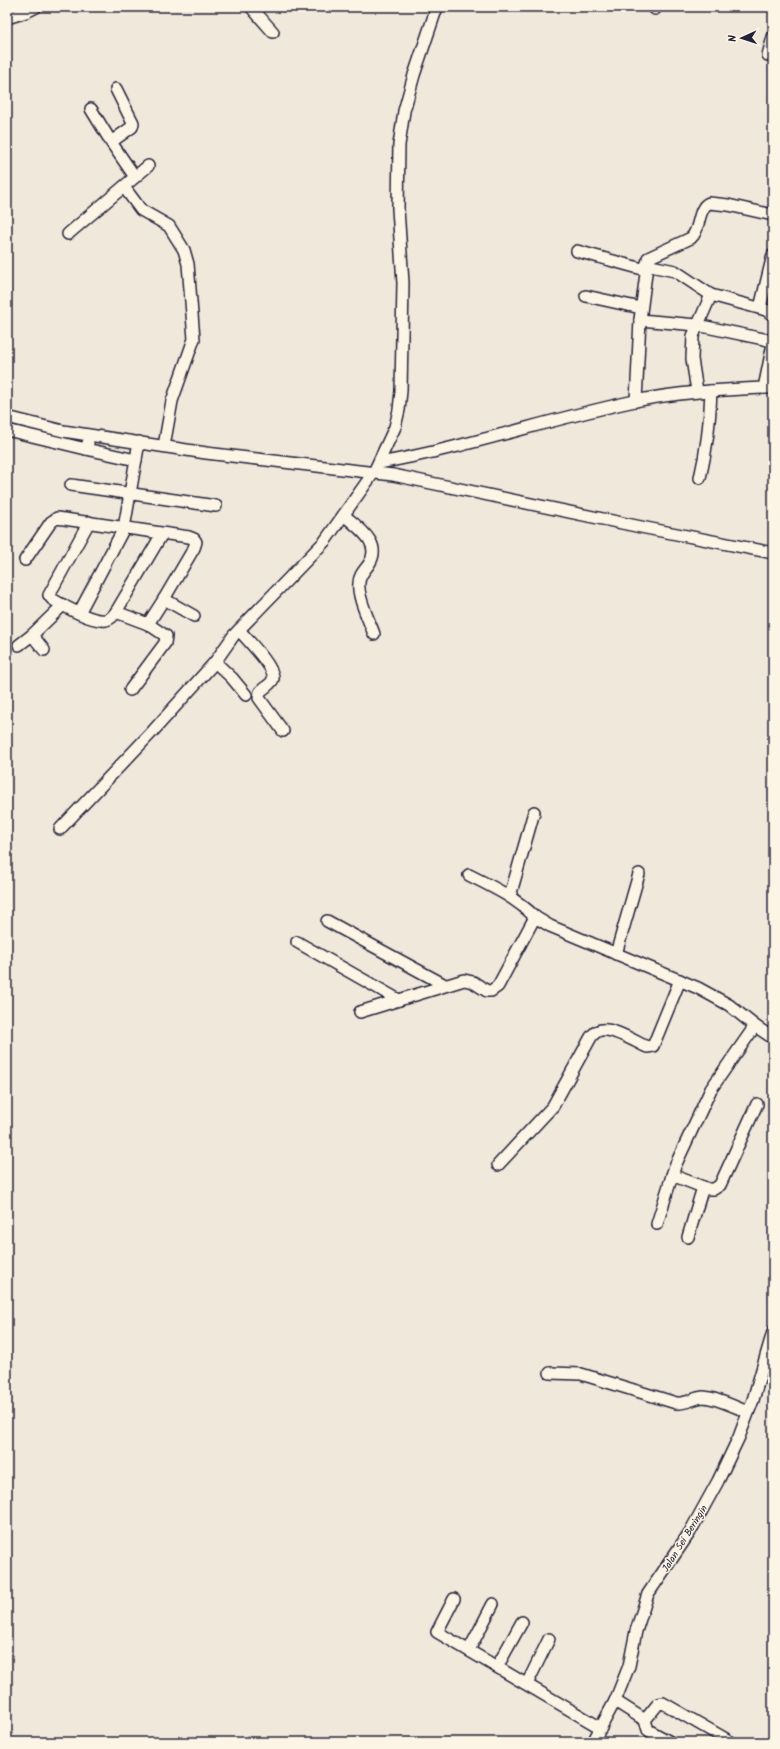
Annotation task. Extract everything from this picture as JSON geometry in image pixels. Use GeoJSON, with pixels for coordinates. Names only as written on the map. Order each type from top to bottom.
{"type":"FeatureCollection","features":[{"type":"Feature","properties":{"kind":"street"},"geometry":{"type":"LineString","coordinates":[[7,18],[36,7]]}},
{"type":"Feature","properties":{"kind":"street"},"geometry":{"type":"LineString","coordinates":[[251,7],[273,32]]}},
{"type":"Feature","properties":{"kind":"street"},"geometry":{"type":"LineString","coordinates":[[60,829],[215,662],[234,635],[324,541],[344,515],[376,467],[395,427],[400,410],[403,283],[398,208],[399,145],[404,111],[437,7]]}},
{"type":"Feature","properties":{"kind":"street"},"geometry":{"type":"LineString","coordinates":[[768,55],[773,37]]}},
{"type":"Feature","properties":{"kind":"street"},"geometry":{"type":"LineString","coordinates":[[111,142],[132,127],[133,123],[116,89]]}},
{"type":"Feature","properties":{"kind":"street"},"geometry":{"type":"LineString","coordinates":[[91,109],[111,142],[135,176]]}},
{"type":"Feature","properties":{"kind":"street"},"geometry":{"type":"LineString","coordinates":[[68,234],[148,166]]}},
{"type":"Feature","properties":{"kind":"street"},"geometry":{"type":"LineString","coordinates":[[124,187],[141,210],[169,226],[184,250],[188,264],[194,339],[173,396],[164,446]]}},
{"type":"Feature","properties":{"kind":"street"},"geometry":{"type":"LineString","coordinates":[[636,401],[641,308],[648,258],[692,238],[695,235],[703,208],[709,203],[728,204],[773,215]]}},
{"type":"Feature","properties":{"kind":"street"},"geometry":{"type":"LineString","coordinates":[[577,251],[646,267],[675,271],[711,294],[760,308],[773,315]]}},
{"type":"Feature","properties":{"kind":"street"},"geometry":{"type":"LineString","coordinates":[[760,308],[773,255]]}},
{"type":"Feature","properties":{"kind":"street"},"geometry":{"type":"LineString","coordinates":[[697,391],[692,347],[697,325],[711,294]]}},
{"type":"Feature","properties":{"kind":"street"},"geometry":{"type":"LineString","coordinates":[[586,296],[641,308]]}},
{"type":"Feature","properties":{"kind":"street"},"geometry":{"type":"LineString","coordinates":[[376,467],[579,413],[636,401],[697,391],[769,388],[773,342],[697,325],[640,320]]}},
{"type":"Feature","properties":{"kind":"street"},"geometry":{"type":"LineString","coordinates":[[700,478],[707,449],[711,391]]}},
{"type":"Feature","properties":{"kind":"street"},"geometry":{"type":"LineString","coordinates":[[7,417],[30,424],[90,435],[267,461],[376,467],[773,553]]}},
{"type":"Feature","properties":{"kind":"street"},"geometry":{"type":"LineString","coordinates":[[7,430],[86,450],[136,460]]}},
{"type":"Feature","properties":{"kind":"street"},"geometry":{"type":"LineString","coordinates":[[86,450],[90,435]]}},
{"type":"Feature","properties":{"kind":"street"},"geometry":{"type":"LineString","coordinates":[[79,613],[124,528],[139,442]]}},
{"type":"Feature","properties":{"kind":"street"},"geometry":{"type":"LineString","coordinates":[[71,485],[216,506]]}},
{"type":"Feature","properties":{"kind":"street"},"geometry":{"type":"LineString","coordinates":[[344,515],[371,540],[373,547],[373,557],[360,576],[359,583],[361,597],[374,634]]}},
{"type":"Feature","properties":{"kind":"street"},"geometry":{"type":"LineString","coordinates":[[25,560],[54,519],[57,518],[189,537],[194,539],[196,542],[194,548],[148,624]]}},
{"type":"Feature","properties":{"kind":"street"},"geometry":{"type":"LineString","coordinates":[[89,522],[49,593],[50,597],[63,605],[79,613],[99,620],[111,618],[116,612],[162,534]]}},
{"type":"Feature","properties":{"kind":"street"},"geometry":{"type":"LineString","coordinates":[[164,599],[194,616]]}},
{"type":"Feature","properties":{"kind":"street"},"geometry":{"type":"LineString","coordinates":[[19,645],[32,635],[63,605]]}},
{"type":"Feature","properties":{"kind":"street"},"geometry":{"type":"LineString","coordinates":[[116,612],[148,624],[164,634],[166,640],[130,690]]}},
{"type":"Feature","properties":{"kind":"street"},"geometry":{"type":"LineString","coordinates":[[239,630],[270,667],[274,675],[272,682],[260,692],[259,698],[283,731]]}},
{"type":"Feature","properties":{"kind":"street"},"geometry":{"type":"LineString","coordinates":[[32,635],[44,650]]}},
{"type":"Feature","properties":{"kind":"street"},"geometry":{"type":"LineString","coordinates":[[215,662],[232,678],[246,695]]}},
{"type":"Feature","properties":{"kind":"street"},"geometry":{"type":"LineString","coordinates":[[510,896],[534,812]]}},
{"type":"Feature","properties":{"kind":"street"},"geometry":{"type":"LineString","coordinates":[[616,954],[639,874]]}},
{"type":"Feature","properties":{"kind":"street"},"geometry":{"type":"LineString","coordinates":[[469,875],[510,896],[524,906],[535,917],[550,926],[715,996],[773,1038]]}},
{"type":"Feature","properties":{"kind":"street"},"geometry":{"type":"LineString","coordinates":[[360,1012],[446,985],[467,980],[487,991],[494,989],[498,986],[535,917]]}},
{"type":"Feature","properties":{"kind":"street"},"geometry":{"type":"LineString","coordinates":[[328,921],[446,985]]}},
{"type":"Feature","properties":{"kind":"street"},"geometry":{"type":"LineString","coordinates":[[297,942],[399,1000]]}},
{"type":"Feature","properties":{"kind":"street"},"geometry":{"type":"LineString","coordinates":[[498,1165],[553,1106],[591,1037],[596,1032],[604,1029],[612,1031],[647,1047],[653,1046],[680,980]]}},
{"type":"Feature","properties":{"kind":"street"},"geometry":{"type":"LineString","coordinates":[[657,1224],[672,1175],[682,1150],[711,1089],[755,1026]]}},
{"type":"Feature","properties":{"kind":"street"},"geometry":{"type":"LineString","coordinates":[[672,1175],[702,1187],[714,1189],[720,1184],[757,1104]]}},
{"type":"Feature","properties":{"kind":"street"},"geometry":{"type":"LineString","coordinates":[[688,1236],[702,1187]]}},
{"type":"Feature","properties":{"kind":"street","name":"Jalan Sei Beringin"},"geometry":{"type":"LineString","coordinates":[[593,1742],[615,1701],[629,1666],[636,1631],[648,1594],[690,1532],[718,1481],[739,1437],[773,1332]]}},
{"type":"Feature","properties":{"kind":"street"},"geometry":{"type":"LineString","coordinates":[[550,1373],[581,1374],[676,1403],[688,1403],[698,1398],[709,1398],[748,1412]]}},
{"type":"Feature","properties":{"kind":"street"},"geometry":{"type":"LineString","coordinates":[[454,1599],[437,1632],[601,1728]]}},
{"type":"Feature","properties":{"kind":"street"},"geometry":{"type":"LineString","coordinates":[[469,1650],[493,1604]]}},
{"type":"Feature","properties":{"kind":"street"},"geometry":{"type":"LineString","coordinates":[[497,1667],[522,1622]]}},
{"type":"Feature","properties":{"kind":"street"},"geometry":{"type":"LineString","coordinates":[[527,1684],[549,1639]]}},
{"type":"Feature","properties":{"kind":"street"},"geometry":{"type":"LineString","coordinates":[[615,1701],[646,1720],[648,1730],[670,1742]]}},
{"type":"Feature","properties":{"kind":"street"},"geometry":{"type":"LineString","coordinates":[[646,1720],[658,1704],[663,1703],[731,1742]]}}]}
